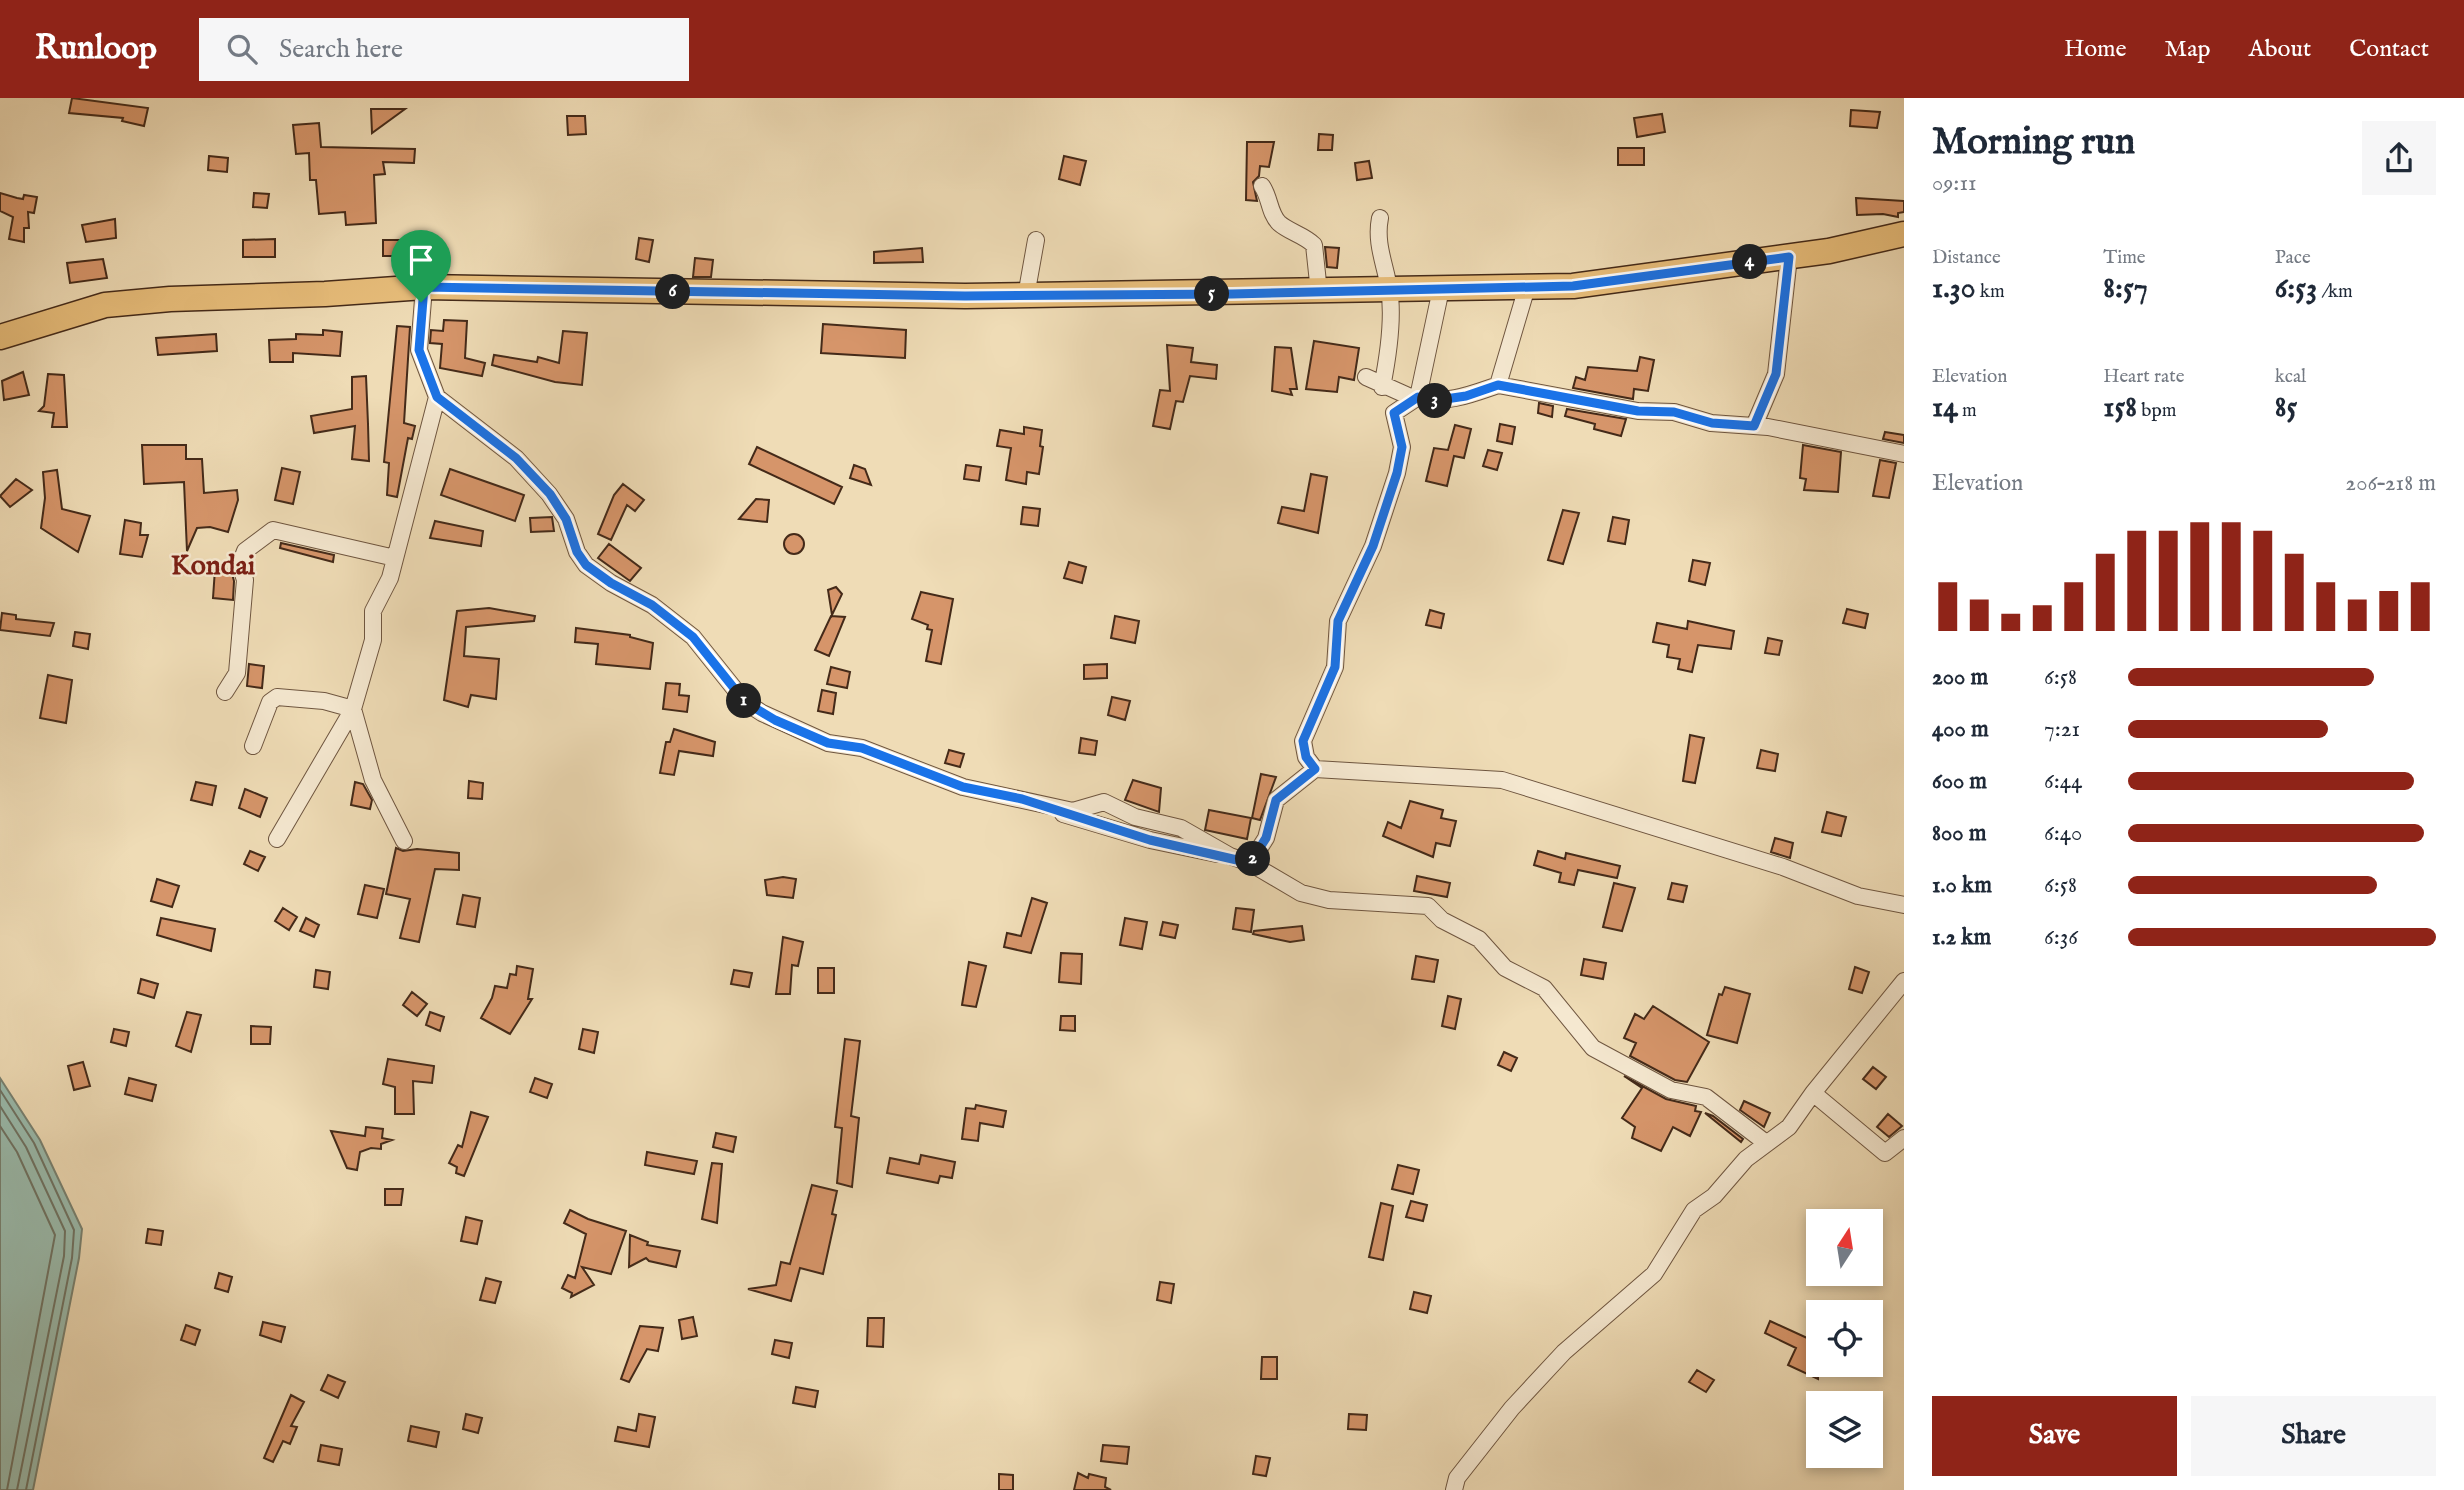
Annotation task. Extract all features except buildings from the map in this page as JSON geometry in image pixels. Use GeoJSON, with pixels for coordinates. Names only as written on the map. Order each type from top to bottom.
{"type":"FeatureCollection","features":[{"type":"Feature","properties":{"kind":"main road"},"geometry":{"type":"LineString","coordinates":[[0,337],[105,305],[170,299],[325,294],[424,287],[1026,296],[1573,286],[1789,257],[1904,234]]}},
{"type":"Feature","properties":{"kind":"street"},"geometry":{"type":"LineString","coordinates":[[1262,186],[1270,198],[1271,210],[1280,223],[1304,235],[1314,244],[1319,292]]}},
{"type":"Feature","properties":{"kind":"street"},"geometry":{"type":"LineString","coordinates":[[1380,218],[1380,253],[1390,290],[1382,387]]}},
{"type":"Feature","properties":{"kind":"street"},"geometry":{"type":"LineString","coordinates":[[1026,296],[1036,240]]}},
{"type":"Feature","properties":{"kind":"street"},"geometry":{"type":"LineString","coordinates":[[1754,426],[1776,374],[1789,257]]}},
{"type":"Feature","properties":{"kind":"street"},"geometry":{"type":"LineString","coordinates":[[424,287],[419,350],[437,397],[516,458],[550,494],[566,519],[577,552],[586,565],[611,583],[652,605],[693,637],[745,702],[775,720],[828,743],[862,748],[963,787],[1073,811],[1104,802],[1135,817],[1181,828],[1230,856]]}},
{"type":"Feature","properties":{"kind":"street"},"geometry":{"type":"LineString","coordinates":[[1498,385],[1527,287]]}},
{"type":"Feature","properties":{"kind":"street"},"geometry":{"type":"LineString","coordinates":[[1315,769],[1306,757],[1303,741],[1335,667],[1338,621],[1373,546],[1397,473],[1402,447],[1394,413],[1416,398],[1441,289]]}},
{"type":"Feature","properties":{"kind":"street"},"geometry":{"type":"LineString","coordinates":[[1366,377],[1382,387],[1432,401],[1466,396],[1498,385],[1638,411],[1674,412],[1712,423],[1754,426],[1904,454]]}},
{"type":"Feature","properties":{"kind":"street"},"geometry":{"type":"LineString","coordinates":[[276,839],[354,709],[373,640],[373,611],[390,578],[437,397]]}},
{"type":"Feature","properties":{"kind":"street"},"geometry":{"type":"LineString","coordinates":[[225,692],[237,673],[245,580],[240,564],[244,551],[273,530],[395,558]]}},
{"type":"Feature","properties":{"kind":"street"},"geometry":{"type":"LineString","coordinates":[[253,747],[270,702],[276,696],[324,701],[354,709]]}},
{"type":"Feature","properties":{"kind":"street"},"geometry":{"type":"LineString","coordinates":[[354,709],[373,780],[404,841]]}},
{"type":"Feature","properties":{"kind":"street"},"geometry":{"type":"LineString","coordinates":[[1250,863],[1266,838],[1276,800],[1315,769],[1502,780],[1783,867],[1858,896],[1904,905]]}},
{"type":"Feature","properties":{"kind":"street"},"geometry":{"type":"LineString","coordinates":[[1022,799],[1111,830],[1230,856],[1250,863],[1301,893],[1329,900],[1428,906],[1442,920],[1479,939],[1505,968],[1544,988],[1593,1048],[1671,1090],[1706,1097],[1766,1143]]}},
{"type":"Feature","properties":{"kind":"street"},"geometry":{"type":"LineString","coordinates":[[1454,1490],[1457,1478],[1512,1408],[1564,1352],[1654,1274],[1695,1210],[1766,1143],[1789,1127],[1813,1093],[1904,981]]}},
{"type":"Feature","properties":{"kind":"street"},"geometry":{"type":"LineString","coordinates":[[1813,1093],[1885,1153],[1904,1138]]}},
{"type":"Feature","properties":{"kind":"water"},"geometry":{"type":"Polygon","coordinates":[[[0,1078],[40,1140],[82,1229],[79,1258],[33,1490],[0,1490],[0,1078]]]}},
{"type":"Feature","properties":{"kind":"district","name":"Kondai"},"geometry":{"type":"Point","coordinates":[213,566]}},
{"type":"Feature","properties":{"kind":"route"},"geometry":{"type":"LineString","coordinates":[[1789,257],[1784,279],[1776,374],[1754,426],[1712,423],[1674,412],[1638,411],[1498,385],[1466,396],[1432,401],[1418,397],[1394,413],[1402,447],[1397,473],[1373,546],[1338,621],[1335,667],[1303,741],[1306,757],[1315,769],[1276,800],[1266,838],[1250,863],[1230,856],[1111,830],[1022,799],[963,787],[920,768],[862,748],[828,743],[775,720],[745,702],[693,637],[652,605],[611,583],[586,565],[577,552],[566,519],[550,494],[516,458],[437,397],[419,350],[421,302],[424,287],[965,296],[1232,294],[1573,286],[1789,257]]}}]}
